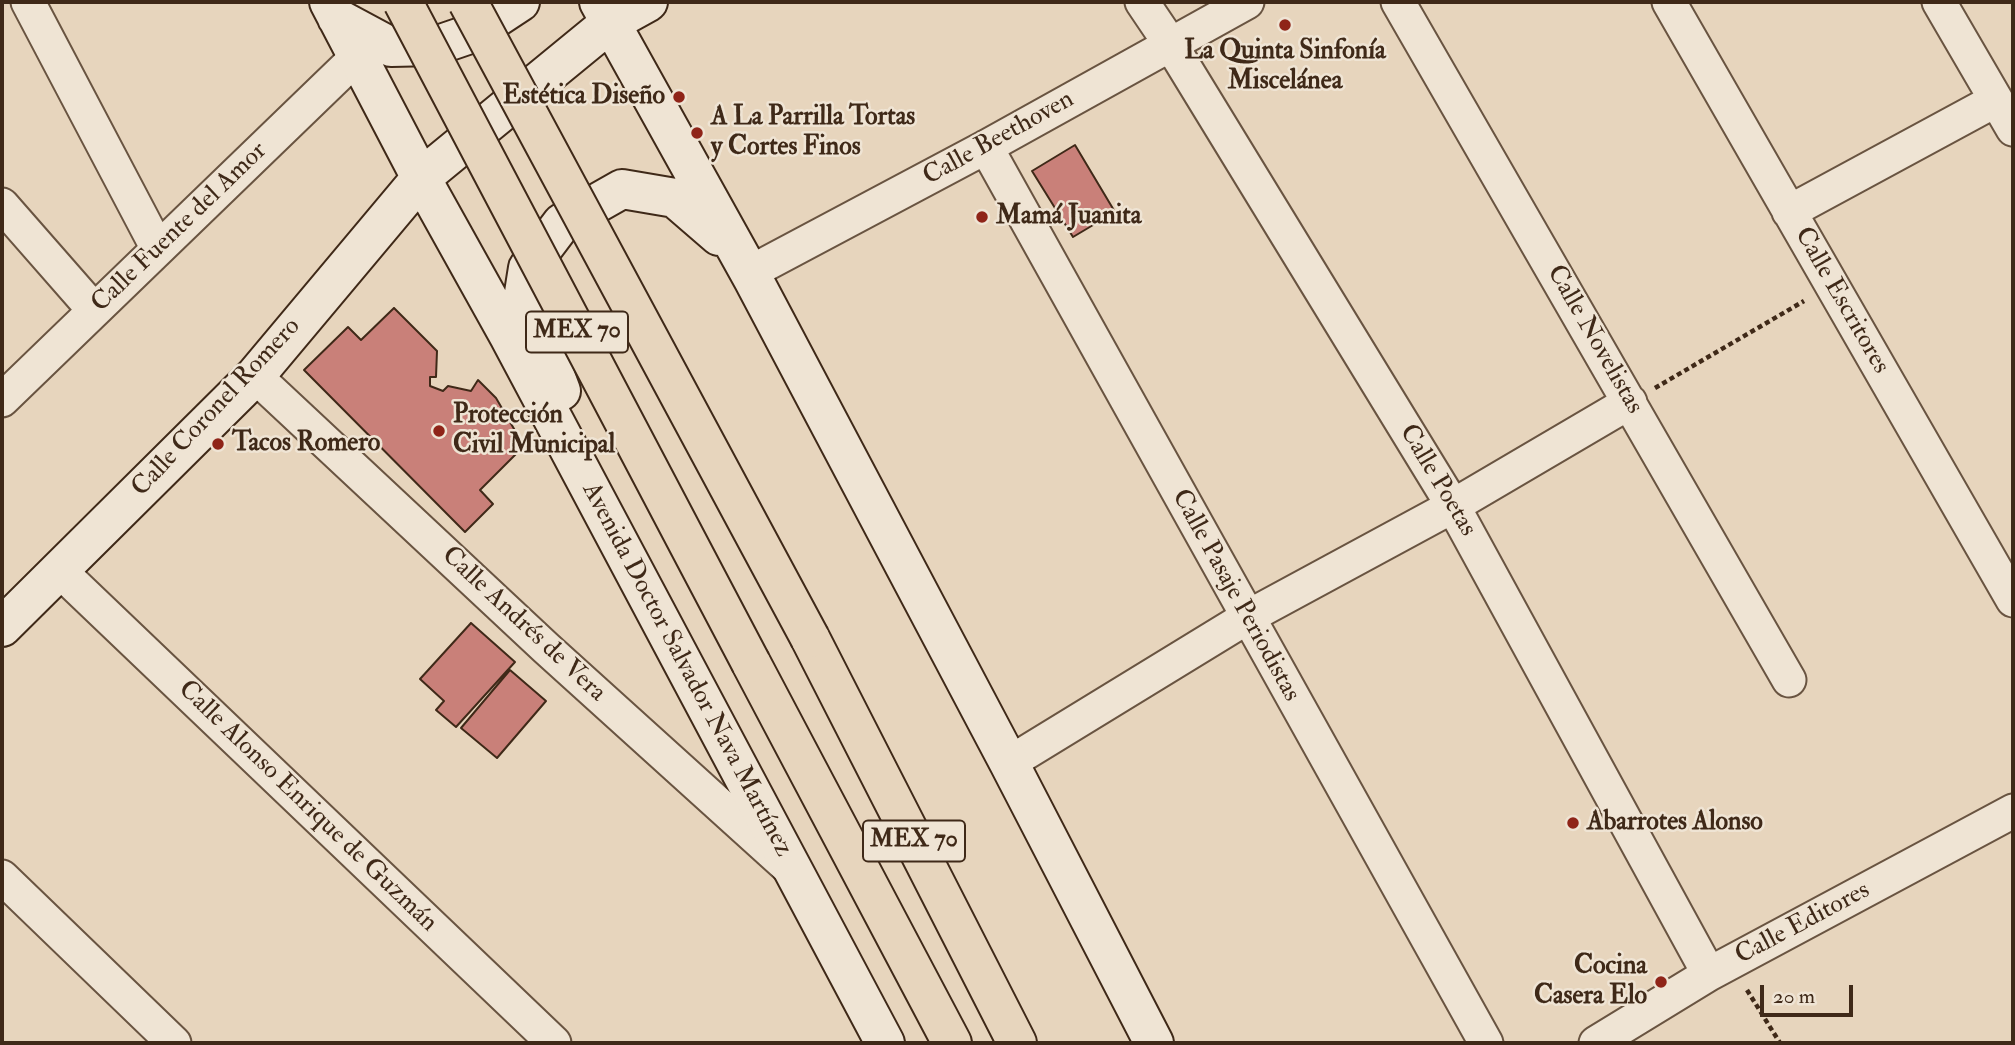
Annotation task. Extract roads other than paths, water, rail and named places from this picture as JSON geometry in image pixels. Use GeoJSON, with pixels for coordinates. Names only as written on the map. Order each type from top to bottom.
{"type":"FeatureCollection","features":[{"type":"Feature","properties":{"kind":"highway","name":"MEX 70"},"geometry":{"type":"LineString","coordinates":[[403,2],[952,1043]]}},
{"type":"Feature","properties":{"kind":"highway","name":"MEX 70"},"geometry":{"type":"LineString","coordinates":[[468,2],[810,638],[1017,1043]]}},
{"type":"Feature","properties":{"kind":"main road"},"geometry":{"type":"LineString","coordinates":[[333,10],[391,47],[435,46],[473,33],[520,2]]}},
{"type":"Feature","properties":{"kind":"main road","name":"Calle Coronel Romero"},"geometry":{"type":"LineString","coordinates":[[2,627],[255,376],[421,178],[605,12],[648,2]]}},
{"type":"Feature","properties":{"kind":"main road","name":"Avenida Doctor Salvador Nava Martínez"},"geometry":{"type":"LineString","coordinates":[[333,10],[885,1043]]}},
{"type":"Feature","properties":{"kind":"main road"},"geometry":{"type":"LineString","coordinates":[[605,12],[749,273],[1154,1043]]}},
{"type":"Feature","properties":{"kind":"main road"},"geometry":{"type":"LineString","coordinates":[[589,488],[572,421],[524,293],[528,268],[562,223],[622,189],[675,198],[718,234],[749,273]]}},
{"type":"Feature","properties":{"kind":"street"},"geometry":{"type":"LineString","coordinates":[[28,2],[158,249]]}},
{"type":"Feature","properties":{"kind":"street","name":"Calle Poetas"},"geometry":{"type":"LineString","coordinates":[[1142,2],[1453,506],[1719,968]]}},
{"type":"Feature","properties":{"kind":"street","name":"Calle Beethoven"},"geometry":{"type":"LineString","coordinates":[[749,273],[986,148],[1247,2]]}},
{"type":"Feature","properties":{"kind":"street","name":"Calle Novelistas"},"geometry":{"type":"LineString","coordinates":[[1398,2],[1789,680]]}},
{"type":"Feature","properties":{"kind":"street","name":"Calle Escritores"},"geometry":{"type":"LineString","coordinates":[[1669,2],[2013,600]]}},
{"type":"Feature","properties":{"kind":"street"},"geometry":{"type":"LineString","coordinates":[[1939,2],[2013,129]]}},
{"type":"Feature","properties":{"kind":"street","name":"Calle Fuente del Amor"},"geometry":{"type":"LineString","coordinates":[[2,400],[358,56]]}},
{"type":"Feature","properties":{"kind":"street"},"geometry":{"type":"LineString","coordinates":[[1789,212],[1996,100]]}},
{"type":"Feature","properties":{"kind":"street","name":"Calle Pasaje Periodistas"},"geometry":{"type":"LineString","coordinates":[[986,148],[1246,618],[1486,1043]]}},
{"type":"Feature","properties":{"kind":"street"},"geometry":{"type":"LineString","coordinates":[[2,205],[94,310]]}},
{"type":"Feature","properties":{"kind":"street","name":"Calle Andrés de Vera"},"geometry":{"type":"LineString","coordinates":[[255,376],[546,648],[794,872]]}},
{"type":"Feature","properties":{"kind":"street"},"geometry":{"type":"LineString","coordinates":[[1009,763],[1246,618],[1453,506],[1630,402]]}},
{"type":"Feature","properties":{"kind":"street","name":"Calle Alonso Enrique de Guzmán"},"geometry":{"type":"LineString","coordinates":[[60,572],[554,1043]]}},
{"type":"Feature","properties":{"kind":"street","name":"Calle Editores"},"geometry":{"type":"LineString","coordinates":[[1596,1043],[1719,968],[2013,811]]}},
{"type":"Feature","properties":{"kind":"street"},"geometry":{"type":"LineString","coordinates":[[2,877],[174,1043]]}},
{"type":"Feature","properties":{"kind":"place","name":"La Quinta Sinfonía Miscelánea"},"geometry":{"type":"Point","coordinates":[1285,25]}},
{"type":"Feature","properties":{"kind":"place","name":"Estética Diseño"},"geometry":{"type":"Point","coordinates":[679,97]}},
{"type":"Feature","properties":{"kind":"place","name":"A La Parrilla Tortas y Cortes Finos"},"geometry":{"type":"Point","coordinates":[697,133]}},
{"type":"Feature","properties":{"kind":"place","name":"Mamá Juanita"},"geometry":{"type":"Point","coordinates":[982,217]}},
{"type":"Feature","properties":{"kind":"place","name":"Protección Civil Municipal"},"geometry":{"type":"Point","coordinates":[439,431]}},
{"type":"Feature","properties":{"kind":"place","name":"Tacos Romero"},"geometry":{"type":"Point","coordinates":[218,444]}},
{"type":"Feature","properties":{"kind":"place","name":"Abarrotes Alonso"},"geometry":{"type":"Point","coordinates":[1573,823]}},
{"type":"Feature","properties":{"kind":"place","name":"Cocina Casera Elo"},"geometry":{"type":"Point","coordinates":[1661,982]}}]}
